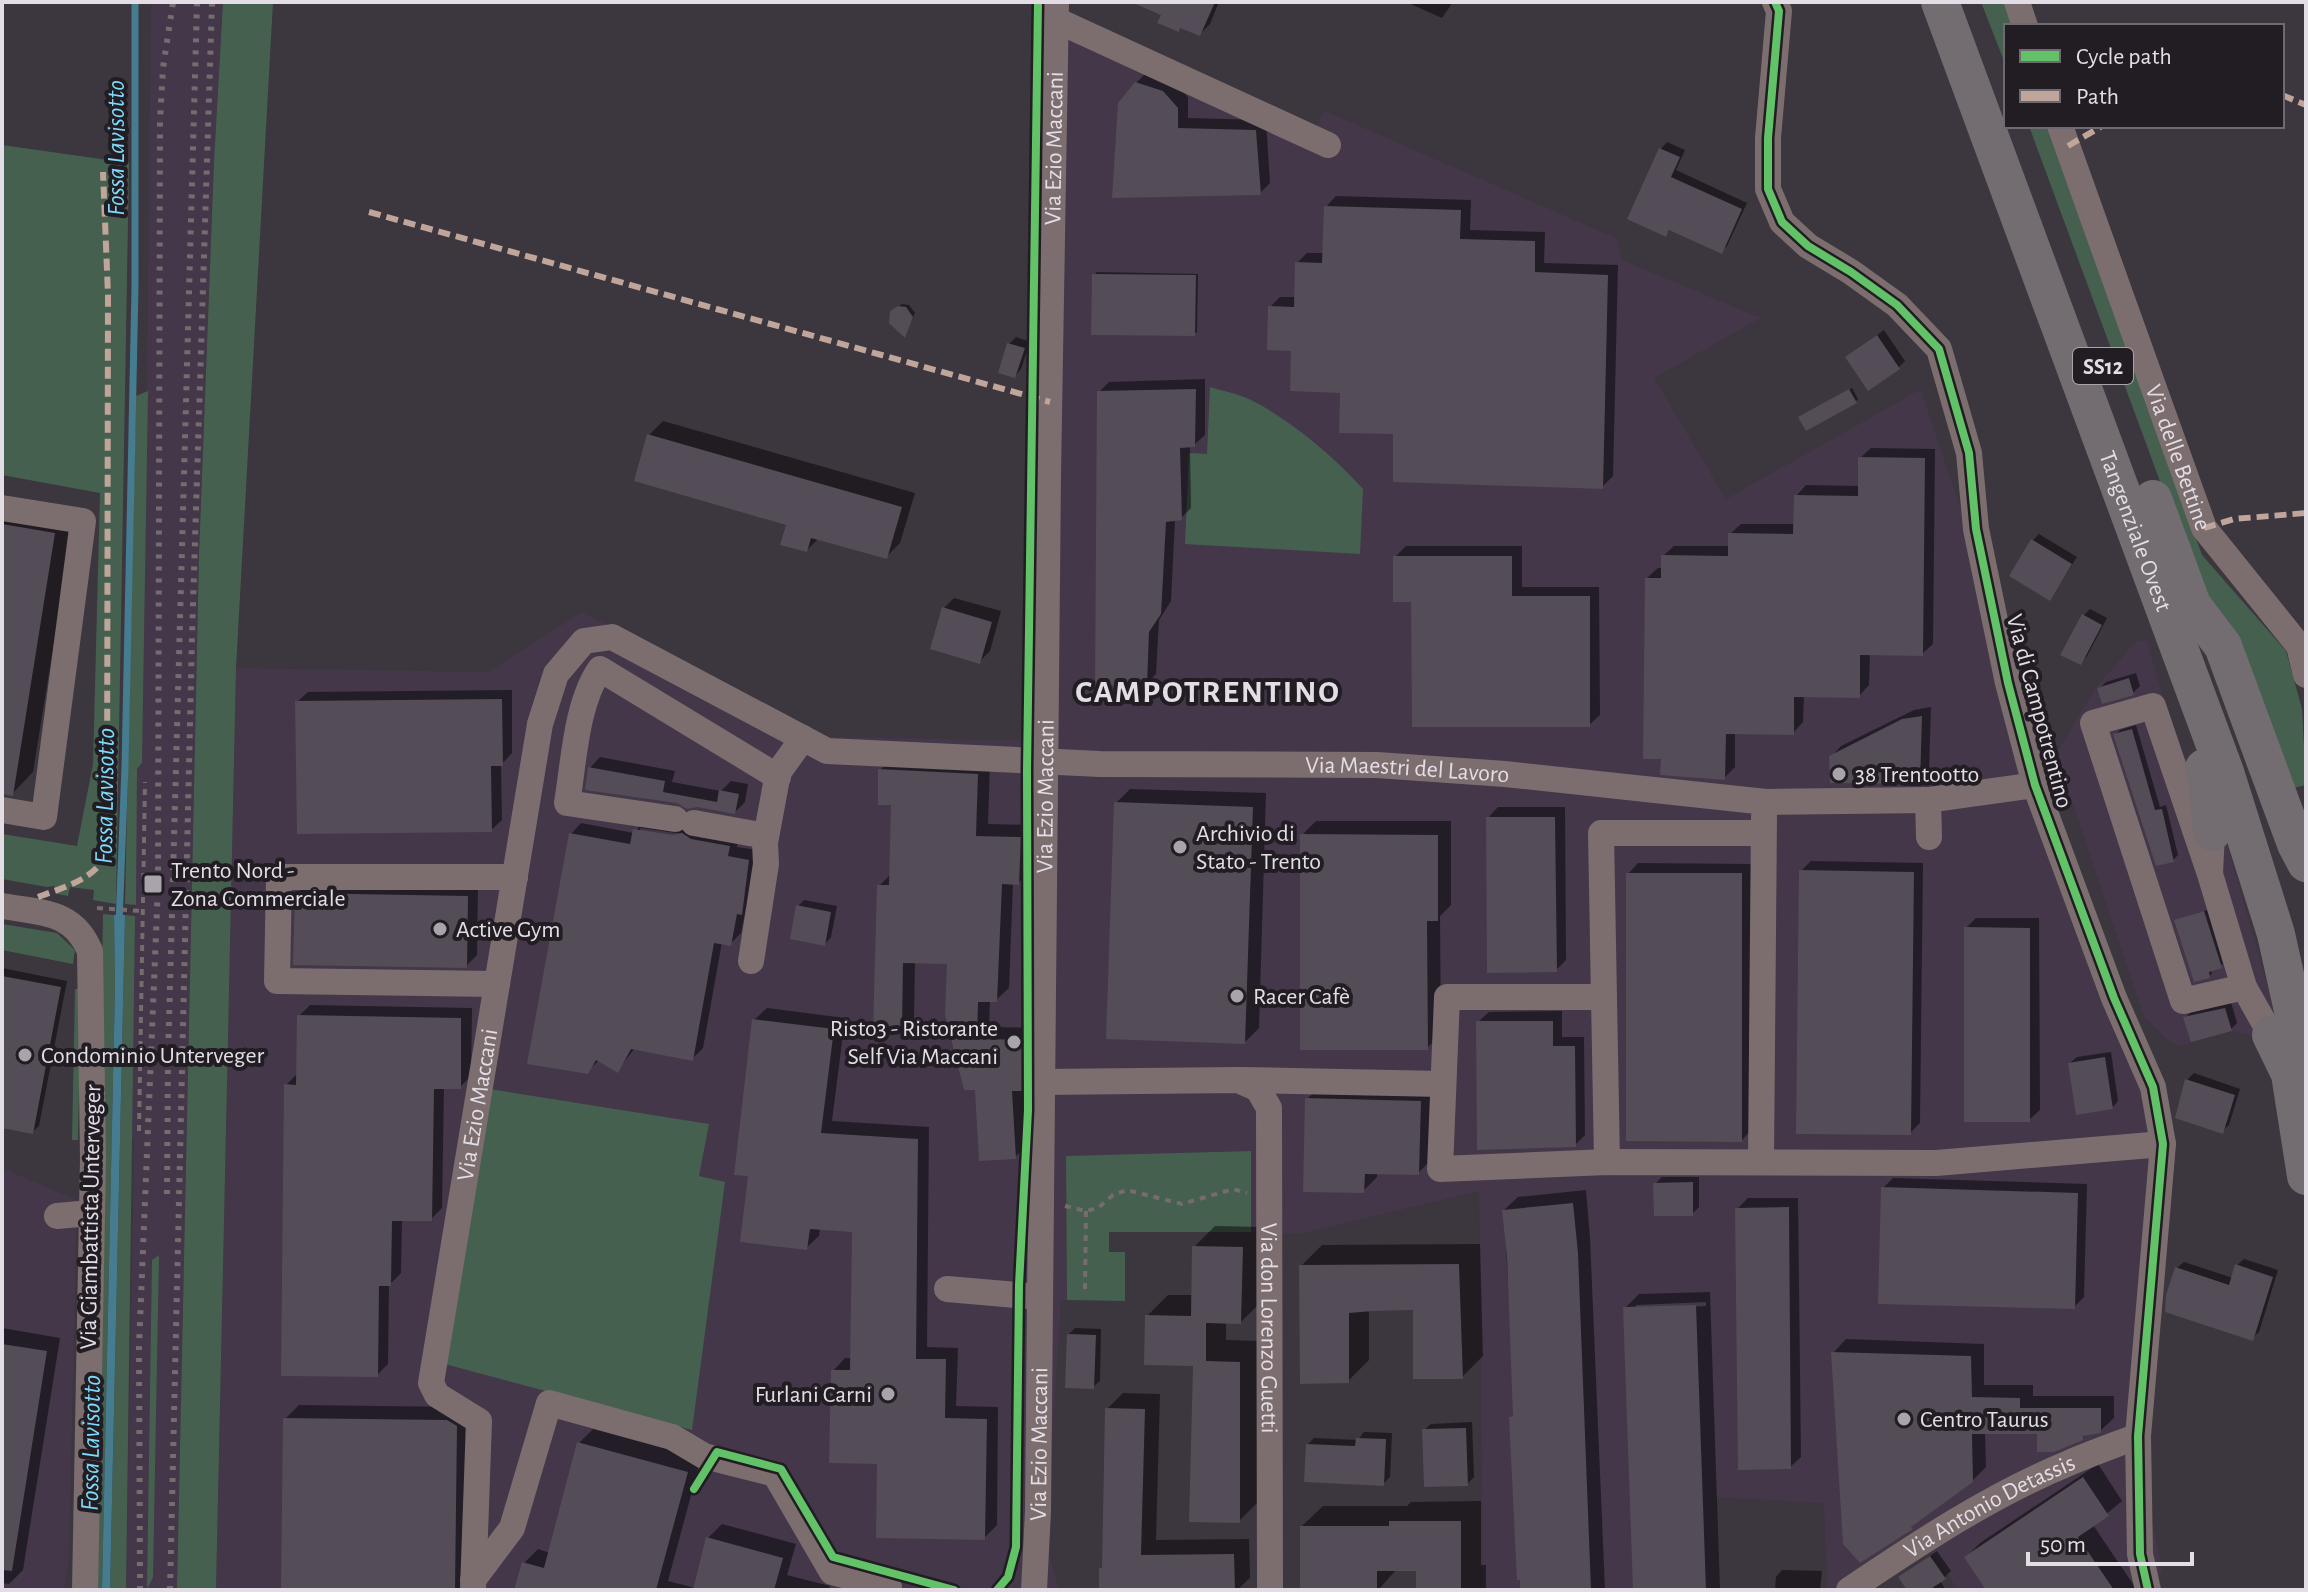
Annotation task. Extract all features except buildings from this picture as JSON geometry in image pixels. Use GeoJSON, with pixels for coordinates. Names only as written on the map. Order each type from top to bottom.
{"type":"FeatureCollection","features":[{"type":"Feature","properties":{"kind":"highway"},"geometry":{"type":"LineString","coordinates":[[1922,2],[2011,193]]}},
{"type":"Feature","properties":{"kind":"highway","name":"Tangenziale Ovest"},"geometry":{"type":"LineString","coordinates":[[1940,2],[2011,193],[2281,862],[2306,951]]}},
{"type":"Feature","properties":{"kind":"highway"},"geometry":{"type":"LineString","coordinates":[[1966,2],[2004,103]]}},
{"type":"Feature","properties":{"kind":"highway","name":"Tangenziale Ovest"},"geometry":{"type":"LineString","coordinates":[[2014,128],[2180,608],[2225,772],[2276,934],[2306,1069]]}},
{"type":"Feature","properties":{"kind":"highway"},"geometry":{"type":"LineString","coordinates":[[2212,832],[2207,777],[2164,652],[2180,608],[2223,646],[2296,844],[2306,863]]}},
{"type":"Feature","properties":{"kind":"highway"},"geometry":{"type":"LineString","coordinates":[[2271,1035],[2290,1074],[2306,1176]]}},
{"type":"Feature","properties":{"kind":"street","name":"Via di Campotrentino"},"geometry":{"type":"LineString","coordinates":[[1775,2],[1779,11],[1768,138],[1768,189],[1782,222],[1808,246],[1897,305],[1939,349],[1969,453],[1976,529],[2008,683],[2035,785],[2114,998],[2153,1087],[2163,1144],[2138,1436],[2140,1554],[2148,1590]]}},
{"type":"Feature","properties":{"kind":"street"},"geometry":{"type":"LineString","coordinates":[[2017,2],[2024,24]]}},
{"type":"Feature","properties":{"kind":"street"},"geometry":{"type":"LineString","coordinates":[[1056,11],[1328,145]]}},
{"type":"Feature","properties":{"kind":"street","name":"Via Ezio Maccani"},"geometry":{"type":"LineString","coordinates":[[1034,1590],[1042,1082],[1037,760],[1048,474],[1056,11]]}},
{"type":"Feature","properties":{"kind":"street","name":"Via delle Bettine"},"geometry":{"type":"LineString","coordinates":[[2061,128],[2204,528],[2299,646],[2306,675]]}},
{"type":"Feature","properties":{"kind":"street"},"geometry":{"type":"LineString","coordinates":[[2,508],[83,521],[44,817],[2,810]]}},
{"type":"Feature","properties":{"kind":"street","name":"Via Ezio Maccani"},"geometry":{"type":"LineString","coordinates":[[473,1585],[479,1421],[437,1395],[431,1383],[540,724],[556,674],[584,641],[612,637],[827,751],[1037,760]]}},
{"type":"Feature","properties":{"kind":"street"},"geometry":{"type":"LineString","coordinates":[[766,836],[567,803],[589,684],[600,669],[778,777]]}},
{"type":"Feature","properties":{"kind":"street"},"geometry":{"type":"LineString","coordinates":[[2244,987],[2183,1001],[2093,723],[2153,706],[2210,874],[2244,987],[2271,1035]]}},
{"type":"Feature","properties":{"kind":"street"},"geometry":{"type":"LineString","coordinates":[[751,961],[766,864],[766,836],[778,777],[803,738]]}},
{"type":"Feature","properties":{"kind":"street","name":"Via Maestri del Lavoro"},"geometry":{"type":"LineString","coordinates":[[1037,760],[1100,764],[1377,765],[1505,774],[1766,802],[1928,800],[2035,785]]}},
{"type":"Feature","properties":{"kind":"street"},"geometry":{"type":"LineString","coordinates":[[1928,800],[1929,837]]}},
{"type":"Feature","properties":{"kind":"street"},"geometry":{"type":"LineString","coordinates":[[1761,1161],[1762,833],[1766,802]]}},
{"type":"Feature","properties":{"kind":"street"},"geometry":{"type":"LineString","coordinates":[[2210,874],[2212,832]]}},
{"type":"Feature","properties":{"kind":"street"},"geometry":{"type":"LineString","coordinates":[[1607,1162],[1601,833],[1762,833]]}},
{"type":"Feature","properties":{"kind":"street"},"geometry":{"type":"LineString","coordinates":[[497,984],[277,981],[279,877],[515,877]]}},
{"type":"Feature","properties":{"kind":"street","name":"Via Giambattista Unterveger"},"geometry":{"type":"LineString","coordinates":[[2,906],[58,916],[81,932],[90,951],[91,1213],[85,1590]]}},
{"type":"Feature","properties":{"kind":"street"},"geometry":{"type":"LineString","coordinates":[[1604,997],[1447,997],[1440,1169],[1607,1162],[1936,1163],[2163,1144]]}},
{"type":"Feature","properties":{"kind":"street"},"geometry":{"type":"LineString","coordinates":[[1042,1082],[1238,1080],[1443,1084]]}},
{"type":"Feature","properties":{"kind":"street","name":"Via don Lorenzo Guetti"},"geometry":{"type":"LineString","coordinates":[[1238,1080],[1258,1089],[1269,1108],[1271,1129],[1270,1590]]}},
{"type":"Feature","properties":{"kind":"street"},"geometry":{"type":"LineString","coordinates":[[57,1216],[91,1213]]}},
{"type":"Feature","properties":{"kind":"street"},"geometry":{"type":"LineString","coordinates":[[947,1289],[1040,1297]]}},
{"type":"Feature","properties":{"kind":"street"},"geometry":{"type":"LineString","coordinates":[[473,1585],[512,1528],[549,1403],[672,1437],[704,1456],[775,1474],[837,1582],[889,1588]]}},
{"type":"Feature","properties":{"kind":"street","name":"Via Antonio Detassis"},"geometry":{"type":"LineString","coordinates":[[1849,1590],[1990,1503],[2067,1463],[2138,1436]]}},
{"type":"Feature","properties":{"kind":"path"},"geometry":{"type":"LineString","coordinates":[[139,1131],[145,782]]}},
{"type":"Feature","properties":{"kind":"path"},"geometry":{"type":"LineString","coordinates":[[87,906],[142,911]]}},
{"type":"Feature","properties":{"kind":"path"},"geometry":{"type":"LineString","coordinates":[[1061,1206],[1074,1206],[1086,1211],[1098,1208],[1113,1195],[1127,1190],[1182,1204],[1233,1189],[1253,1197]]}},
{"type":"Feature","properties":{"kind":"path"},"geometry":{"type":"LineString","coordinates":[[1085,1289],[1086,1211]]}},
{"type":"Feature","properties":{"kind":"shaded area"},"geometry":{"type":"Polygon","coordinates":[[[151,2],[223,2],[199,555],[177,1590],[126,1590],[137,769],[142,762],[144,647],[151,2]]]}},
{"type":"Feature","properties":{"kind":"shaded area"},"geometry":{"type":"Polygon","coordinates":[[[1032,2],[1315,130],[1323,110],[1616,238],[1622,260],[1761,318],[1654,378],[1726,499],[1921,389],[2168,1141],[2144,1487],[2163,1571],[2153,1590],[1958,1590],[1920,1534],[1839,1590],[1827,1590],[1824,1503],[1716,1497],[1720,1590],[1483,1590],[1479,1191],[1299,1234],[1251,1232],[1251,1151],[1066,1156],[1067,1300],[1061,1300],[1046,1544],[1058,1587],[1062,1590],[216,1590],[236,668],[488,672],[582,612],[826,737],[1021,740],[1032,2]]]}},
{"type":"Feature","properties":{"kind":"shaded area"},"geometry":{"type":"Polygon","coordinates":[[[2147,640],[2195,818],[2223,830],[2281,1032],[2263,1038],[2232,1031],[2180,1046],[2169,1041],[2144,1017],[2056,754],[2094,690],[2136,641],[2147,640]]]}},
{"type":"Feature","properties":{"kind":"shaded area"},"geometry":{"type":"Polygon","coordinates":[[[2,1168],[77,1200],[69,1557],[64,1590],[2,1590],[2,1168]]]}},
{"type":"Feature","properties":{"kind":"green space"},"geometry":{"type":"Polygon","coordinates":[[[223,2],[273,2],[236,668],[216,1590],[177,1590],[199,555],[223,2]]]}},
{"type":"Feature","properties":{"kind":"green space"},"geometry":{"type":"Polygon","coordinates":[[[1981,2],[2006,2],[2013,24],[2004,24],[2004,61],[1981,2]]]}},
{"type":"Feature","properties":{"kind":"green space"},"geometry":{"type":"Polygon","coordinates":[[[2030,128],[2047,128],[2202,555],[2286,651],[2302,709],[2306,785],[2285,790],[2196,579],[2030,128]]]}},
{"type":"Feature","properties":{"kind":"green space"},"geometry":{"type":"Polygon","coordinates":[[[2,145],[129,163],[116,904],[93,900],[94,890],[70,887],[68,896],[57,894],[54,886],[2,879],[2,834],[77,846],[93,764],[100,493],[2,475],[2,145]]]}},
{"type":"Feature","properties":{"kind":"green space"},"geometry":{"type":"Polygon","coordinates":[[[1210,387],[1246,398],[1281,417],[1325,452],[1363,489],[1360,554],[1185,544],[1189,453],[1207,454],[1210,387]]]}},
{"type":"Feature","properties":{"kind":"green space"},"geometry":{"type":"Polygon","coordinates":[[[148,391],[142,763],[137,769],[136,905],[125,904],[136,396],[148,391]]]}},
{"type":"Feature","properties":{"kind":"green space"},"geometry":{"type":"Polygon","coordinates":[[[103,914],[114,915],[115,986],[102,1590],[92,1590],[103,914]]]}},
{"type":"Feature","properties":{"kind":"green space"},"geometry":{"type":"Polygon","coordinates":[[[125,915],[135,916],[126,1590],[110,1590],[125,915]]]}},
{"type":"Feature","properties":{"kind":"green space"},"geometry":{"type":"Polygon","coordinates":[[[2,924],[57,933],[75,950],[73,964],[2,950],[2,924]]]}},
{"type":"Feature","properties":{"kind":"green space"},"geometry":{"type":"Polygon","coordinates":[[[75,989],[81,989],[78,1140],[72,1140],[75,989]]]}},
{"type":"Feature","properties":{"kind":"green space"},"geometry":{"type":"Polygon","coordinates":[[[490,1089],[709,1124],[699,1176],[725,1182],[692,1430],[441,1363],[490,1089]]]}},
{"type":"Feature","properties":{"kind":"green space"},"geometry":{"type":"Polygon","coordinates":[[[1251,1151],[1251,1232],[1109,1232],[1109,1252],[1125,1252],[1125,1301],[1067,1300],[1066,1156],[1251,1151]]]}},
{"type":"Feature","properties":{"kind":"green space"},"geometry":{"type":"Polygon","coordinates":[[[159,1255],[153,1577],[147,1589],[152,1260],[159,1255]]]}},
{"type":"Feature","properties":{"kind":"water"},"geometry":{"type":"Polygon","coordinates":[[[114,915],[125,915],[110,1590],[102,1590],[115,986],[114,915]]]}},
{"type":"Feature","properties":{"kind":"waterway","name":"Fossa Lavisotto"},"geometry":{"type":"LineString","coordinates":[[119,924],[135,287],[135,2]]}},
{"type":"Feature","properties":{"kind":"railway"},"geometry":{"type":"LineString","coordinates":[[140,1590],[139,1347],[158,885],[160,121],[163,68],[173,2]]}},
{"type":"Feature","properties":{"kind":"railway"},"geometry":{"type":"LineString","coordinates":[[167,1194],[168,1057],[197,2]]}},
{"type":"Feature","properties":{"kind":"railway"},"geometry":{"type":"LineString","coordinates":[[170,1590],[192,636],[212,2]]}},
{"type":"Feature","properties":{"kind":"marked path"},"geometry":{"type":"LineString","coordinates":[[2284,96],[2306,105]]}},
{"type":"Feature","properties":{"kind":"marked path"},"geometry":{"type":"LineString","coordinates":[[2068,146],[2099,128]]}},
{"type":"Feature","properties":{"kind":"marked path"},"geometry":{"type":"LineString","coordinates":[[38,897],[75,883],[92,872],[104,858],[106,849],[108,295],[103,172]]}},
{"type":"Feature","properties":{"kind":"marked path"},"geometry":{"type":"LineString","coordinates":[[369,212],[1050,402]]}},
{"type":"Feature","properties":{"kind":"marked path"},"geometry":{"type":"LineString","coordinates":[[2204,528],[2234,519],[2306,513]]}},
{"type":"Feature","properties":{"kind":"cycle path"},"geometry":{"type":"LineString","coordinates":[[997,1590],[1008,1577],[1016,1547],[1019,1285],[1028,1110],[1027,770],[1038,2]]}},
{"type":"Feature","properties":{"kind":"cycle path"},"geometry":{"type":"LineString","coordinates":[[1775,2],[1779,11],[1768,138],[1768,189],[1782,222],[1808,246],[1897,305],[1939,349],[1969,453],[1976,529],[2008,683],[2035,785],[2114,998],[2153,1087],[2163,1144],[2138,1436],[2140,1554],[2148,1590]]}},
{"type":"Feature","properties":{"kind":"cycle path"},"geometry":{"type":"LineString","coordinates":[[694,1489],[717,1452],[781,1469],[833,1557],[954,1590]]}},
{"type":"Feature","properties":{"kind":"place","name":"38 Trentootto"},"geometry":{"type":"Point","coordinates":[1839,774]}},
{"type":"Feature","properties":{"kind":"place","name":"Archivio di Stato - Trento"},"geometry":{"type":"Point","coordinates":[1180,847]}},
{"type":"Feature","properties":{"kind":"place","name":"Trento Nord - Zona Commerciale"},"geometry":{"type":"Point","coordinates":[153,884]}},
{"type":"Feature","properties":{"kind":"place","name":"Active Gym"},"geometry":{"type":"Point","coordinates":[440,929]}},
{"type":"Feature","properties":{"kind":"place","name":"Racer Cafè"},"geometry":{"type":"Point","coordinates":[1237,996]}},
{"type":"Feature","properties":{"kind":"place","name":"Risto3 - Ristorante Self Via Maccani"},"geometry":{"type":"Point","coordinates":[1014,1042]}},
{"type":"Feature","properties":{"kind":"place","name":"Condominio Unterveger"},"geometry":{"type":"Point","coordinates":[25,1055]}},
{"type":"Feature","properties":{"kind":"place","name":"Furlani Carni"},"geometry":{"type":"Point","coordinates":[888,1394]}},
{"type":"Feature","properties":{"kind":"place","name":"Centro Taurus"},"geometry":{"type":"Point","coordinates":[1904,1419]}},
{"type":"Feature","properties":{"kind":"district","name":"CAMPOTRENTINO"},"geometry":{"type":"Point","coordinates":[1208,691]}}]}
